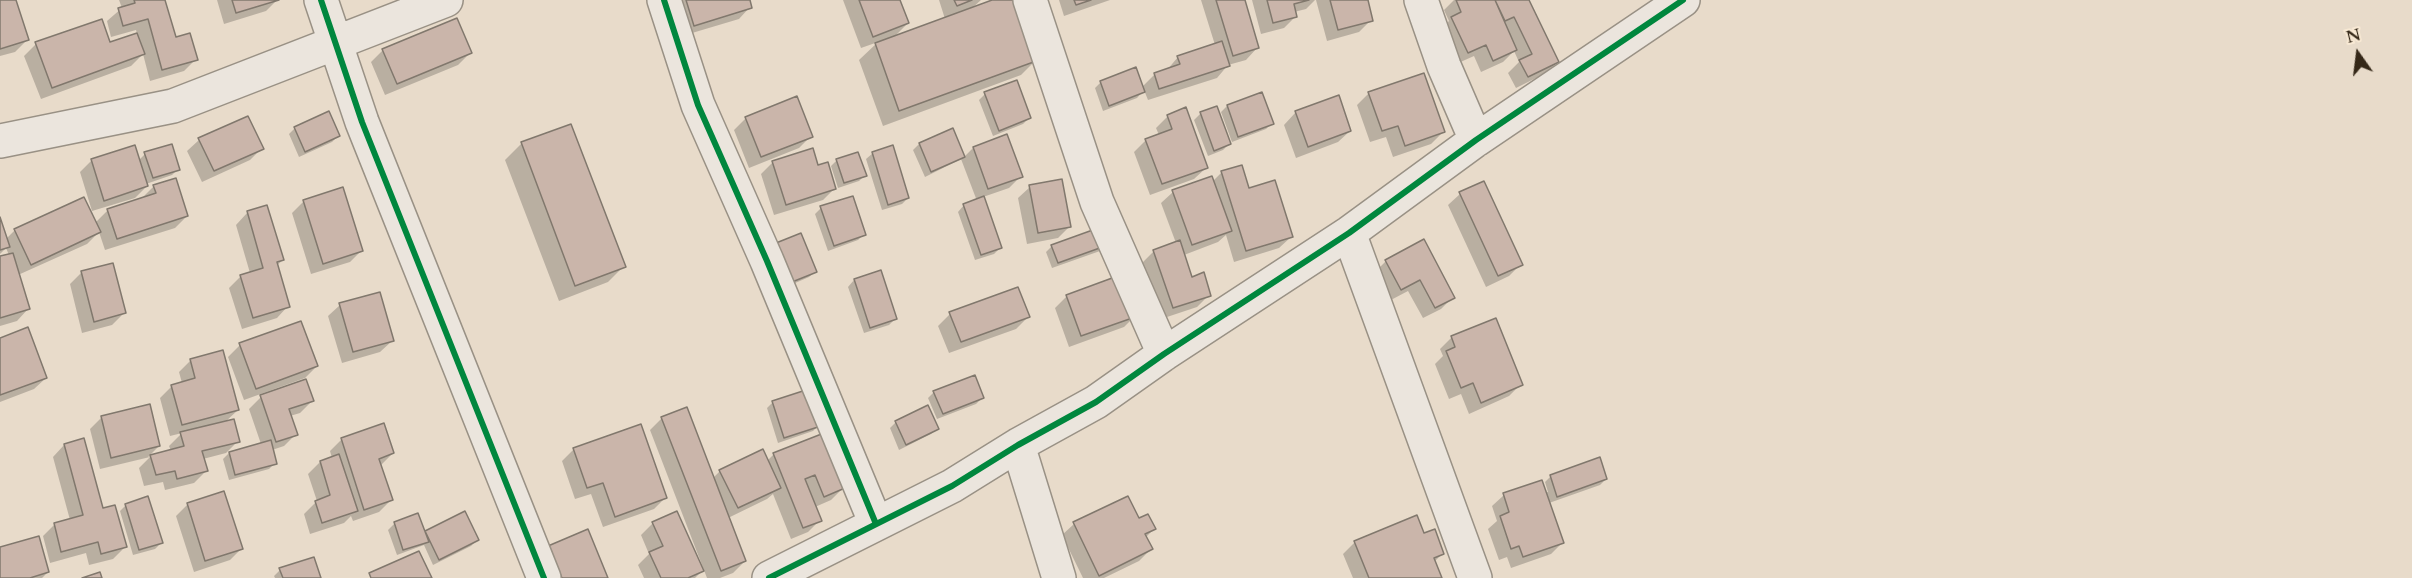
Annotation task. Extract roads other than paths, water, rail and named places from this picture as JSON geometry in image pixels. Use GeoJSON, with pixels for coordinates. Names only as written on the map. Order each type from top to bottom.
{"type":"FeatureCollection","features":[{"type":"Feature","properties":{"kind":"street"},"geometry":{"type":"LineString","coordinates":[[321,0],[362,122],[544,578]]}},
{"type":"Feature","properties":{"kind":"street"},"geometry":{"type":"LineString","coordinates":[[0,141],[173,106],[446,0]]}},
{"type":"Feature","properties":{"kind":"street"},"geometry":{"type":"LineString","coordinates":[[664,0],[698,105],[767,261],[876,525]]}},
{"type":"Feature","properties":{"kind":"street"},"geometry":{"type":"LineString","coordinates":[[1030,0],[1097,202],[1164,354]]}},
{"type":"Feature","properties":{"kind":"street"},"geometry":{"type":"LineString","coordinates":[[1421,0],[1444,66],[1476,140]]}},
{"type":"Feature","properties":{"kind":"street"},"geometry":{"type":"LineString","coordinates":[[770,578],[952,486],[1018,445],[1096,402],[1164,354],[1349,233],[1476,140],[1683,0]]}},
{"type":"Feature","properties":{"kind":"street"},"geometry":{"type":"LineString","coordinates":[[1349,233],[1475,578]]}},
{"type":"Feature","properties":{"kind":"street"},"geometry":{"type":"LineString","coordinates":[[1018,445],[1059,578]]}}]}
